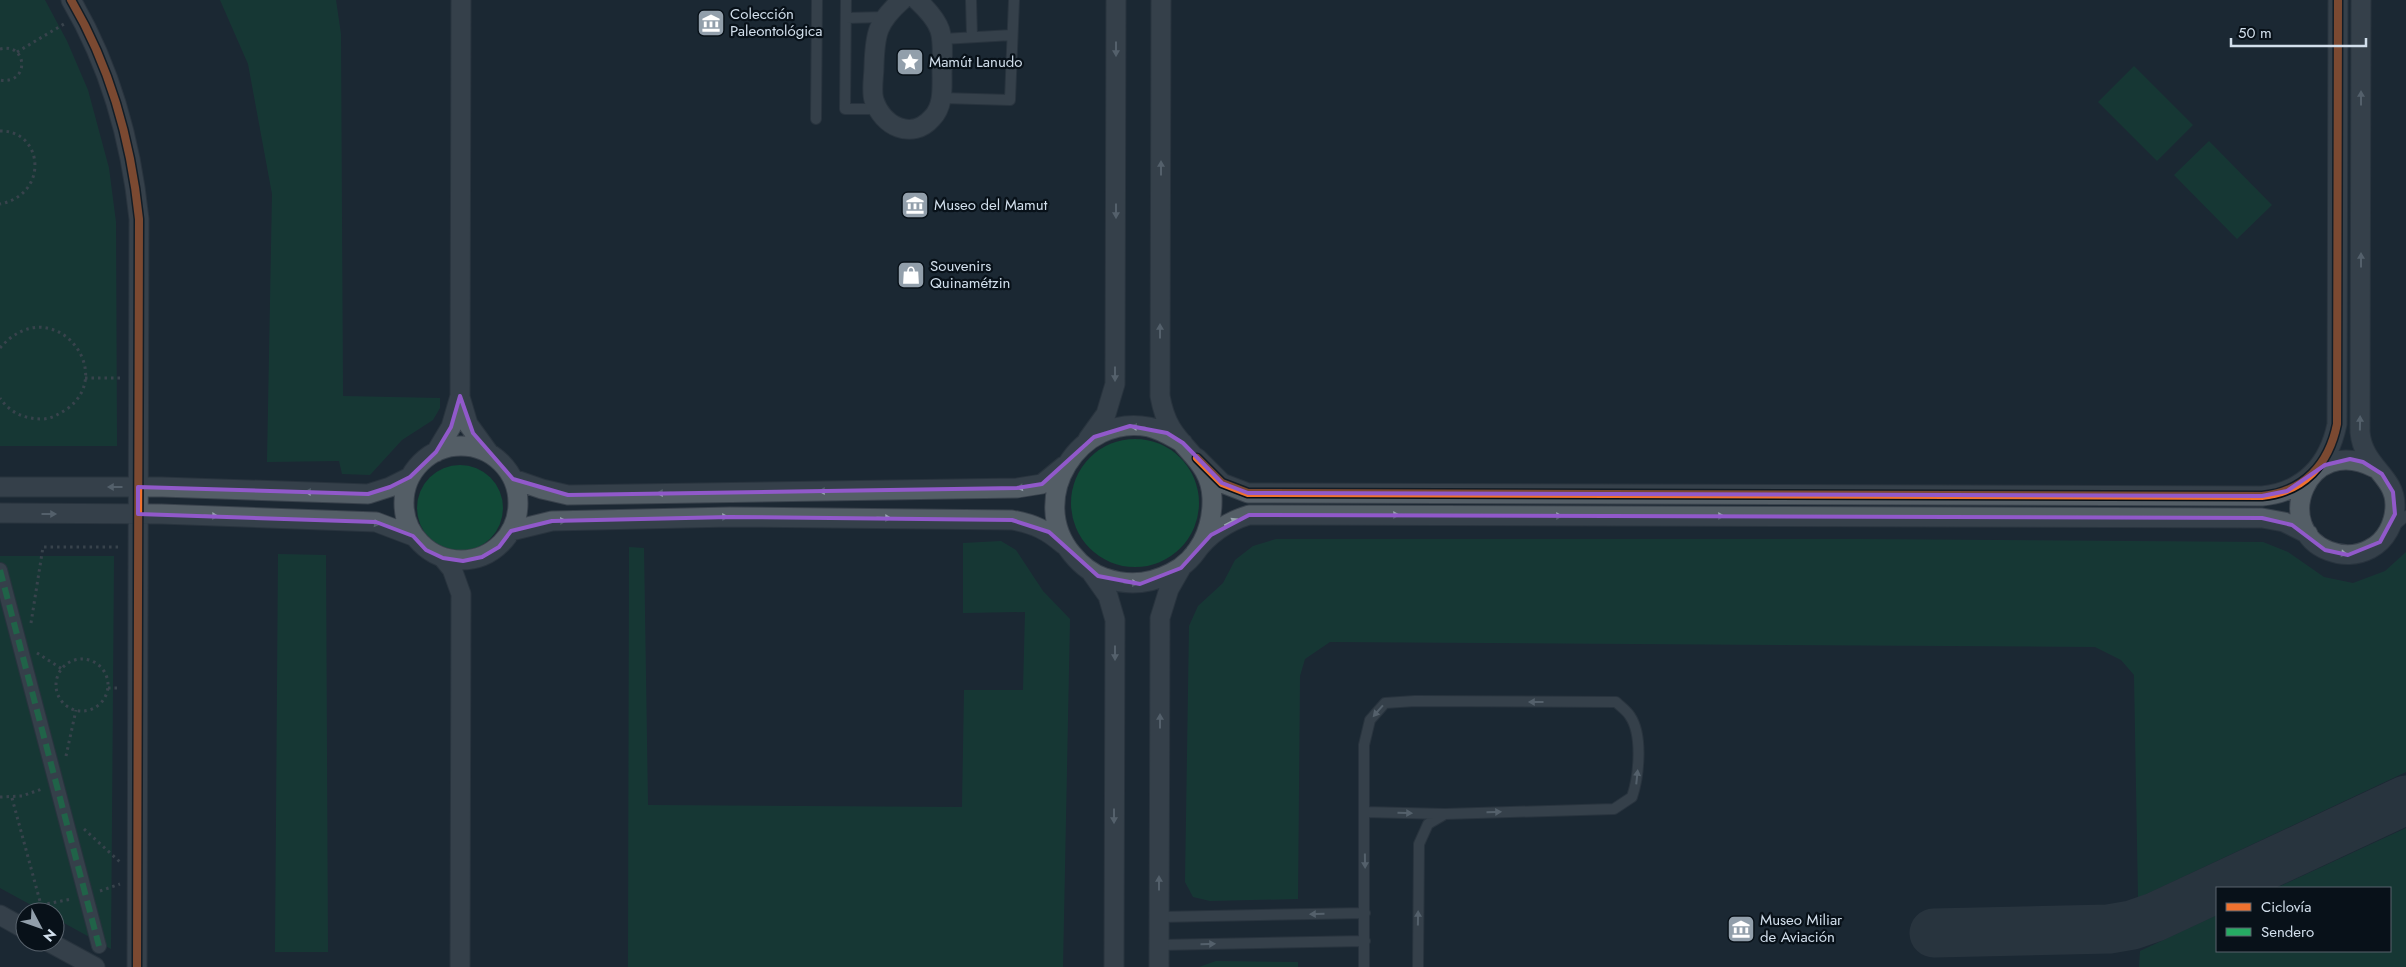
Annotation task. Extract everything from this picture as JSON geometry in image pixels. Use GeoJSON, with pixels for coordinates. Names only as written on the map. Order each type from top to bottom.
{"type":"FeatureCollection","features":[{"type":"Feature","properties":{"kind":"street"},"geometry":{"type":"LineString","coordinates":[[436,452],[451,427],[460,396],[461,0]]}},
{"type":"Feature","properties":{"kind":"street"},"geometry":{"type":"LineString","coordinates":[[902,0],[880,24],[874,41],[874,100],[892,126],[906,131],[920,127],[933,118],[942,98],[943,39],[937,20],[917,0]]}},
{"type":"Feature","properties":{"kind":"street"},"geometry":{"type":"LineString","coordinates":[[513,479],[542,489],[568,495],[1017,488],[1042,484],[1065,465],[1099,427],[1110,404],[1115,384],[1116,0]]}},
{"type":"Feature","properties":{"kind":"street"},"geometry":{"type":"LineString","coordinates":[[1161,0],[1160,396],[1166,418],[1183,443],[1208,472],[1222,482],[1248,493],[2262,496],[2287,490],[2307,480],[2314,472],[2337,460],[2363,462],[2375,468]]}},
{"type":"Feature","properties":{"kind":"street"},"geometry":{"type":"LineString","coordinates":[[2308,534],[2302,522],[2300,502],[2306,483],[2326,456],[2337,424],[2338,0]]}},
{"type":"Feature","properties":{"kind":"street"},"geometry":{"type":"LineString","coordinates":[[1159,967],[1160,618],[1169,589],[1181,568],[1202,544],[1220,528],[1248,515],[2262,518],[2284,522],[2308,534],[2325,550],[2348,555],[2370,549],[2387,533],[2395,508],[2393,492],[2389,482],[2375,468],[2362,447],[2360,432],[2361,0]]}},
{"type":"Feature","properties":{"kind":"street"},"geometry":{"type":"LineString","coordinates":[[75,7],[111,84],[122,117],[134,176],[140,254],[137,964]]}},
{"type":"Feature","properties":{"kind":"street"},"geometry":{"type":"LineString","coordinates":[[460,396],[468,424],[489,453],[503,464],[513,479],[518,496],[518,514],[511,531],[499,547],[482,557],[463,561],[444,558],[426,550],[413,536],[406,522],[405,492],[410,477],[421,462],[436,452],[453,446],[471,446],[489,453]]}},
{"type":"Feature","properties":{"kind":"street"},"geometry":{"type":"LineString","coordinates":[[1079,448],[1094,436],[1112,429],[1130,426],[1158,430],[1183,443]]}},
{"type":"Feature","properties":{"kind":"street"},"geometry":{"type":"LineString","coordinates":[[1195,553],[1206,536],[1212,516],[1212,496],[1207,476],[1197,458]]}},
{"type":"Feature","properties":{"kind":"street"},"geometry":{"type":"LineString","coordinates":[[1065,465],[1057,485],[1054,506],[1058,528],[1066,547]]}},
{"type":"Feature","properties":{"kind":"street"},"geometry":{"type":"LineString","coordinates":[[0,487],[138,487],[368,494],[390,488],[410,477]]}},
{"type":"Feature","properties":{"kind":"street"},"geometry":{"type":"LineString","coordinates":[[0,513],[138,514],[376,522],[413,536]]}},
{"type":"Feature","properties":{"kind":"street"},"geometry":{"type":"LineString","coordinates":[[511,531],[552,521],[700,517],[1012,520],[1037,525],[1049,532],[1066,547],[1103,588],[1115,620],[1114,967]]}},
{"type":"Feature","properties":{"kind":"street"},"geometry":{"type":"LineString","coordinates":[[460,594],[472,569],[482,557]]}},
{"type":"Feature","properties":{"kind":"street"},"geometry":{"type":"LineString","coordinates":[[444,558],[455,574],[460,594],[460,967]]}},
{"type":"Feature","properties":{"kind":"street"},"geometry":{"type":"LineString","coordinates":[[1080,564],[1098,576],[1118,582],[1140,584],[1161,579],[1181,568]]}},
{"type":"Feature","properties":{"kind":"street"},"geometry":{"type":"LineString","coordinates":[[0,570],[99,946]]}},
{"type":"Feature","properties":{"kind":"street"},"geometry":{"type":"LineString","coordinates":[[0,915],[15,923]]}},
{"type":"Feature","properties":{"kind":"street"},"geometry":{"type":"LineString","coordinates":[[65,950],[95,967]]}},
{"type":"Feature","properties":{"kind":"lane"},"geometry":{"type":"LineString","coordinates":[[816,119],[817,0]]}},
{"type":"Feature","properties":{"kind":"lane"},"geometry":{"type":"LineString","coordinates":[[846,0],[845,109],[879,109]]}},
{"type":"Feature","properties":{"kind":"lane"},"geometry":{"type":"LineString","coordinates":[[971,0],[972,36]]}},
{"type":"Feature","properties":{"kind":"lane"},"geometry":{"type":"LineString","coordinates":[[942,98],[1010,100],[1014,0]]}},
{"type":"Feature","properties":{"kind":"lane"},"geometry":{"type":"LineString","coordinates":[[846,18],[885,17]]}},
{"type":"Feature","properties":{"kind":"lane"},"geometry":{"type":"LineString","coordinates":[[943,39],[1012,35]]}},
{"type":"Feature","properties":{"kind":"lane"},"geometry":{"type":"LineString","coordinates":[[2389,482],[2406,498]]}},
{"type":"Feature","properties":{"kind":"lane"},"geometry":{"type":"LineString","coordinates":[[2387,533],[2406,516]]}},
{"type":"Feature","properties":{"kind":"lane"},"geometry":{"type":"LineString","coordinates":[[1364,812],[1445,814],[1614,809],[1632,797],[1638,778],[1636,728],[1629,714],[1616,702],[1415,700],[1385,703],[1370,720],[1364,745],[1364,812],[1365,913],[1364,967]]}},
{"type":"Feature","properties":{"kind":"lane"},"geometry":{"type":"LineString","coordinates":[[1418,967],[1419,844],[1428,824],[1445,814]]}},
{"type":"Feature","properties":{"kind":"lane"},"geometry":{"type":"LineString","coordinates":[[1159,918],[1365,913]]}},
{"type":"Feature","properties":{"kind":"lane"},"geometry":{"type":"LineString","coordinates":[[1159,945],[1365,941]]}},
{"type":"Feature","properties":{"kind":"path"},"geometry":{"type":"LineString","coordinates":[[17,52],[75,7]]}},
{"type":"Feature","properties":{"kind":"path"},"geometry":{"type":"LineString","coordinates":[[0,49],[7,48],[17,52],[22,62],[20,73],[11,80],[0,80]]}},
{"type":"Feature","properties":{"kind":"path"},"geometry":{"type":"LineString","coordinates":[[0,131],[16,135],[26,142],[33,153],[36,165],[30,187],[17,199],[0,204]]}},
{"type":"Feature","properties":{"kind":"path"},"geometry":{"type":"LineString","coordinates":[[0,348],[10,336],[24,329],[39,327],[54,329],[68,337],[78,348],[84,362],[85,378],[81,393],[72,406],[59,415],[45,419],[30,419],[16,413],[0,398]]}},
{"type":"Feature","properties":{"kind":"path"},"geometry":{"type":"LineString","coordinates":[[85,378],[140,378]]}},
{"type":"Feature","properties":{"kind":"path"},"geometry":{"type":"LineString","coordinates":[[30,628],[43,547],[138,547]]}},
{"type":"Feature","properties":{"kind":"path"},"geometry":{"type":"LineString","coordinates":[[34,651],[62,669]]}},
{"type":"Feature","properties":{"kind":"path"},"geometry":{"type":"LineString","coordinates":[[83,659],[99,664],[108,679],[108,688],[101,703],[85,711],[68,706],[58,693],[56,685],[62,669],[68,664],[83,659]]}},
{"type":"Feature","properties":{"kind":"path"},"geometry":{"type":"LineString","coordinates":[[12,798],[40,902]]}},
{"type":"Feature","properties":{"kind":"highlighted area"},"geometry":{"type":"Polygon","coordinates":[[[460,396],[473,433],[513,479],[568,495],[1017,488],[1042,484],[1094,437],[1130,426],[1167,433],[1183,443],[1222,483],[1248,493],[2262,496],[2287,491],[2325,465],[2350,459],[2363,462],[2382,474],[2393,492],[2395,514],[2380,542],[2348,555],[2325,550],[2292,525],[2262,518],[1249,515],[1211,535],[1181,568],[1140,584],[1098,576],[1049,532],[1012,520],[730,517],[552,521],[511,531],[499,547],[482,557],[463,561],[443,558],[426,550],[413,536],[376,522],[138,514],[138,487],[368,494],[390,487],[410,477],[436,452],[451,427],[460,396]]]}},
{"type":"Feature","properties":{"kind":"green space"},"geometry":{"type":"Polygon","coordinates":[[[0,0],[45,0],[67,41],[88,90],[109,168],[116,222],[117,446],[0,446],[0,0]]]}},
{"type":"Feature","properties":{"kind":"green space"},"geometry":{"type":"Polygon","coordinates":[[[220,0],[336,0],[341,34],[343,396],[440,398],[440,408],[433,420],[402,440],[370,475],[342,474],[339,461],[267,462],[272,194],[248,64],[220,0]]]}},
{"type":"Feature","properties":{"kind":"green space"},"geometry":{"type":"Polygon","coordinates":[[[2134,66],[2193,125],[2157,161],[2098,102],[2134,66]]]}},
{"type":"Feature","properties":{"kind":"green space"},"geometry":{"type":"Polygon","coordinates":[[[2209,141],[2272,205],[2237,239],[2174,175],[2209,141]]]}},
{"type":"Feature","properties":{"kind":"green space"},"geometry":{"type":"Polygon","coordinates":[[[1135,439],[1160,443],[1181,457],[1195,478],[1199,503],[1195,528],[1181,549],[1160,563],[1135,567],[1110,563],[1089,549],[1075,528],[1071,503],[1075,478],[1089,457],[1110,443],[1135,439]]]}},
{"type":"Feature","properties":{"kind":"green space"},"geometry":{"type":"Polygon","coordinates":[[[460,465],[476,468],[484,472],[496,484],[500,492],[503,508],[500,524],[496,532],[484,544],[476,548],[460,551],[444,548],[436,544],[424,532],[420,524],[417,508],[420,492],[424,484],[436,472],[444,468],[460,465]]]}},
{"type":"Feature","properties":{"kind":"green space"},"geometry":{"type":"Polygon","coordinates":[[[1276,539],[1859,539],[2263,542],[2288,552],[2324,577],[2353,583],[2385,571],[2406,552],[2406,772],[2138,898],[2134,675],[2121,660],[2095,647],[1330,642],[1305,659],[1300,676],[1298,899],[1210,901],[1193,897],[1185,882],[1189,626],[1198,606],[1223,583],[1235,560],[1253,546],[1276,539]]]}},
{"type":"Feature","properties":{"kind":"green space"},"geometry":{"type":"Polygon","coordinates":[[[1001,541],[1016,550],[1043,591],[1070,619],[1063,967],[628,967],[629,547],[644,548],[648,805],[962,807],[964,690],[1023,690],[1025,612],[963,613],[963,543],[1001,541]]]}},
{"type":"Feature","properties":{"kind":"green space"},"geometry":{"type":"Polygon","coordinates":[[[278,554],[326,555],[328,952],[275,952],[278,554]]]}},
{"type":"Feature","properties":{"kind":"green space"},"geometry":{"type":"Polygon","coordinates":[[[0,556],[114,556],[111,949],[65,924],[65,902],[26,902],[0,888],[0,556]]]}},
{"type":"Feature","properties":{"kind":"green space"},"geometry":{"type":"Polygon","coordinates":[[[2406,828],[2406,967],[2139,967],[2140,951],[2216,915],[2216,952],[2391,952],[2391,887],[2278,887],[2406,828]]]}},
{"type":"Feature","properties":{"kind":"green space"},"geometry":{"type":"Polygon","coordinates":[[[1216,961],[1298,962],[1298,967],[1199,967],[1216,961]]]}},
{"type":"Feature","properties":{"kind":"taxiway"},"geometry":{"type":"LineString","coordinates":[[2219,887],[2406,800]]}},
{"type":"Feature","properties":{"kind":"taxiway"},"geometry":{"type":"LineString","coordinates":[[1934,933],[2109,929],[2132,925],[2155,917],[2216,889]]}},
{"type":"Feature","properties":{"kind":"marked path"},"geometry":{"type":"LineString","coordinates":[[0,570],[99,946]]}},
{"type":"Feature","properties":{"kind":"cycle path"},"geometry":{"type":"LineString","coordinates":[[71,0],[97,52],[117,106],[131,161],[139,219],[137,967]]}},
{"type":"Feature","properties":{"kind":"cycle path"},"geometry":{"type":"LineString","coordinates":[[1197,458],[1222,483],[1248,493],[2262,496],[2290,489],[2302,482],[2321,463],[2328,452],[2337,424],[2338,0]]}},
{"type":"Feature","properties":{"kind":"place","name":"Colección Paleontológica"},"geometry":{"type":"Point","coordinates":[711,23]}},
{"type":"Feature","properties":{"kind":"place","name":"Mamút Lanudo"},"geometry":{"type":"Point","coordinates":[910,62]}},
{"type":"Feature","properties":{"kind":"place","name":"Museo del Mamut"},"geometry":{"type":"Point","coordinates":[915,205]}},
{"type":"Feature","properties":{"kind":"place","name":"Souvenirs Quinamétzin"},"geometry":{"type":"Point","coordinates":[911,275]}},
{"type":"Feature","properties":{"kind":"place","name":"Museo Miliar de Aviación"},"geometry":{"type":"Point","coordinates":[1741,929]}}]}
